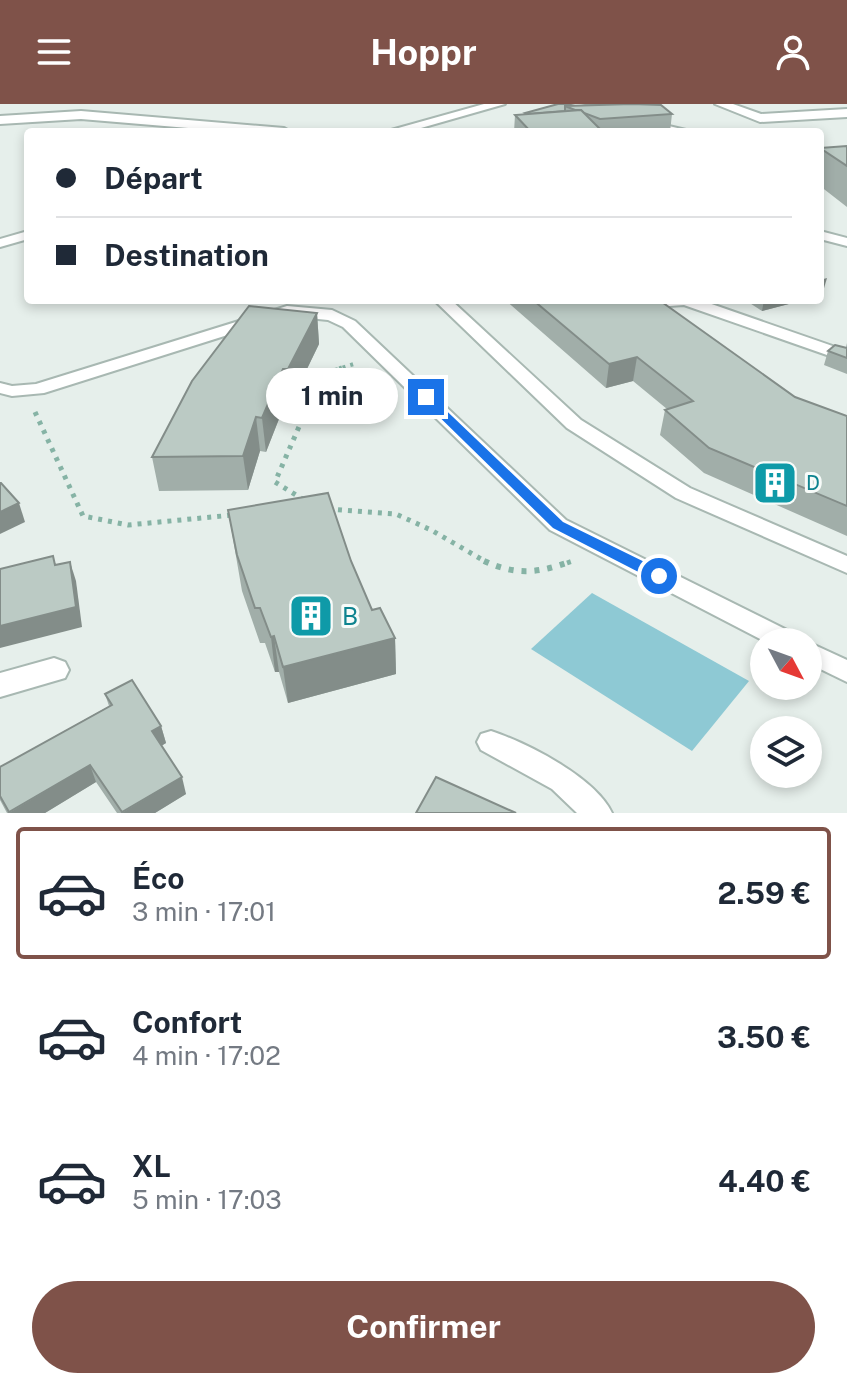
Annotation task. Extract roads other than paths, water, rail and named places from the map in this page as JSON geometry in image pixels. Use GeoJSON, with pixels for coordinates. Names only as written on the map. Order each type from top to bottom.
{"type":"FeatureCollection","features":[{"type":"Feature","properties":{"kind":"street"},"geometry":{"type":"LineString","coordinates":[[406,128],[499,104]]}},
{"type":"Feature","properties":{"kind":"street"},"geometry":{"type":"LineString","coordinates":[[721,104],[760,118],[847,113]]}},
{"type":"Feature","properties":{"kind":"street"},"geometry":{"type":"LineString","coordinates":[[0,120],[81,115],[236,128]]}},
{"type":"Feature","properties":{"kind":"street"},"geometry":{"type":"LineString","coordinates":[[0,685],[54,670]]}},
{"type":"Feature","properties":{"kind":"lane"},"geometry":{"type":"LineString","coordinates":[[624,119],[664,128]]}},
{"type":"Feature","properties":{"kind":"lane"},"geometry":{"type":"LineString","coordinates":[[637,126],[651,125]]}},
{"type":"Feature","properties":{"kind":"lane"},"geometry":{"type":"LineString","coordinates":[[0,243],[24,236]]}},
{"type":"Feature","properties":{"kind":"lane"},"geometry":{"type":"LineString","coordinates":[[824,236],[847,242]]}},
{"type":"Feature","properties":{"kind":"lane"},"geometry":{"type":"LineString","coordinates":[[446,304],[574,424],[683,493],[847,565]]}},
{"type":"Feature","properties":{"kind":"lane"},"geometry":{"type":"LineString","coordinates":[[644,304],[669,322]]}},
{"type":"Feature","properties":{"kind":"lane"},"geometry":{"type":"LineString","coordinates":[[696,304],[847,357]]}},
{"type":"Feature","properties":{"kind":"lane"},"geometry":{"type":"LineString","coordinates":[[0,388],[38,389],[287,311],[332,315],[349,324],[558,525],[761,628]]}},
{"type":"Feature","properties":{"kind":"lane"},"geometry":{"type":"LineString","coordinates":[[822,659],[847,672]]}},
{"type":"Feature","properties":{"kind":"lane"},"geometry":{"type":"LineString","coordinates":[[491,742],[562,780],[597,813]]}},
{"type":"Feature","properties":{"kind":"water"},"geometry":{"type":"Polygon","coordinates":[[[592,593],[749,681],[692,751],[531,649],[592,593]]]}},
{"type":"Feature","properties":{"kind":"place","name":"D"},"geometry":{"type":"Point","coordinates":[775,483]}},
{"type":"Feature","properties":{"kind":"place","name":"B"},"geometry":{"type":"Point","coordinates":[311,616]}}]}
